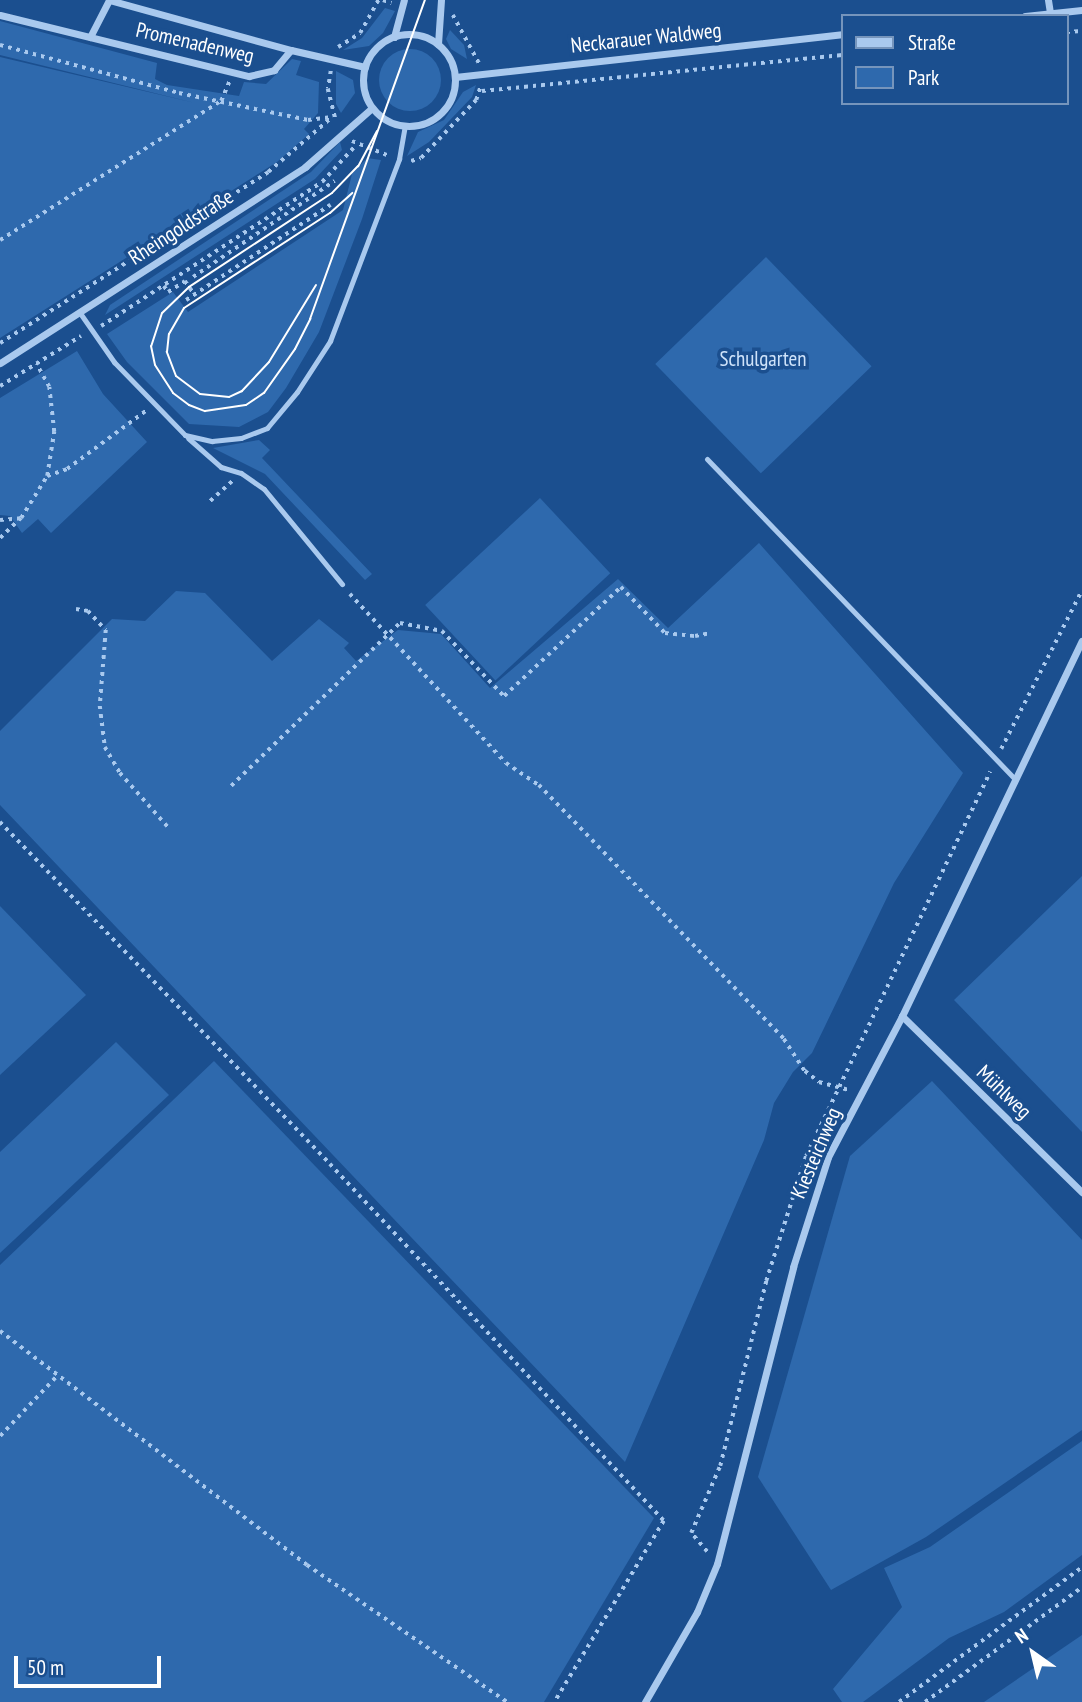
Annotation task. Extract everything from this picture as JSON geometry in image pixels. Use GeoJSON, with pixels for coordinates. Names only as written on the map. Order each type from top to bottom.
{"type":"FeatureCollection","features":[{"type":"Feature","properties":{"kind":"street"},"geometry":{"type":"LineString","coordinates":[[90,37],[109,0],[291,50],[365,67]]}},
{"type":"Feature","properties":{"kind":"street"},"geometry":{"type":"LineString","coordinates":[[394,37],[404,0]]}},
{"type":"Feature","properties":{"kind":"street"},"geometry":{"type":"LineString","coordinates":[[438,44],[441,0]]}},
{"type":"Feature","properties":{"kind":"street"},"geometry":{"type":"LineString","coordinates":[[1048,0],[1050,13]]}},
{"type":"Feature","properties":{"kind":"street"},"geometry":{"type":"LineString","coordinates":[[1042,14],[1082,10]]}},
{"type":"Feature","properties":{"kind":"street","name":"Promenadenweg"},"geometry":{"type":"LineString","coordinates":[[0,15],[233,72],[260,76],[274,70],[291,50]]}},
{"type":"Feature","properties":{"kind":"street","name":"Neckarauer Waldweg"},"geometry":{"type":"LineString","coordinates":[[455,77],[841,34]]}},
{"type":"Feature","properties":{"kind":"street"},"geometry":{"type":"LineString","coordinates":[[421,36],[438,44],[449,59],[455,77],[445,108],[427,122],[405,126],[389,122],[372,107],[363,88],[365,67],[376,48],[394,37],[421,36]]}},
{"type":"Feature","properties":{"kind":"street","name":"Rheingoldstraße"},"geometry":{"type":"LineString","coordinates":[[0,363],[305,167],[343,130],[372,107]]}},
{"type":"Feature","properties":{"kind":"street","name":"Kiesteichweg"},"geometry":{"type":"LineString","coordinates":[[645,1702],[697,1612],[717,1564],[811,1208],[828,1157],[902,1016],[1082,641]]}},
{"type":"Feature","properties":{"kind":"street","name":"Mühlweg"},"geometry":{"type":"LineString","coordinates":[[902,1016],[1082,1192]]}},
{"type":"Feature","properties":{"kind":"lane"},"geometry":{"type":"LineString","coordinates":[[186,435],[212,441],[241,438],[267,428],[290,402],[330,341],[399,159],[405,126]]}},
{"type":"Feature","properties":{"kind":"lane"},"geometry":{"type":"LineString","coordinates":[[80,313],[114,362],[186,435],[220,467],[241,473],[264,489],[342,584]]}},
{"type":"Feature","properties":{"kind":"lane"},"geometry":{"type":"LineString","coordinates":[[707,458],[1014,778]]}},
{"type":"Feature","properties":{"kind":"path"},"geometry":{"type":"LineString","coordinates":[[439,11],[452,13],[464,28],[480,73],[482,91]]}},
{"type":"Feature","properties":{"kind":"path"},"geometry":{"type":"LineString","coordinates":[[0,46],[221,102],[308,120],[332,117],[268,172],[0,343]]}},
{"type":"Feature","properties":{"kind":"path"},"geometry":{"type":"LineString","coordinates":[[343,130],[356,145],[399,159],[421,158],[482,91],[841,55]]}},
{"type":"Feature","properties":{"kind":"path"},"geometry":{"type":"LineString","coordinates":[[0,240],[221,102],[233,72]]}},
{"type":"Feature","properties":{"kind":"path"},"geometry":{"type":"LineString","coordinates":[[0,386],[164,286],[322,182],[356,145]]}},
{"type":"Feature","properties":{"kind":"path"},"geometry":{"type":"LineString","coordinates":[[193,277],[334,181],[322,182]]}},
{"type":"Feature","properties":{"kind":"path"},"geometry":{"type":"LineString","coordinates":[[186,300],[330,205]]}},
{"type":"Feature","properties":{"kind":"path"},"geometry":{"type":"LineString","coordinates":[[164,286],[168,292],[185,281],[194,295]]}},
{"type":"Feature","properties":{"kind":"path"},"geometry":{"type":"LineString","coordinates":[[0,538],[21,518],[47,476],[54,432],[49,387],[24,347]]}},
{"type":"Feature","properties":{"kind":"path"},"geometry":{"type":"LineString","coordinates":[[47,476],[67,469],[155,404]]}},
{"type":"Feature","properties":{"kind":"path"},"geometry":{"type":"LineString","coordinates":[[210,501],[241,473]]}},
{"type":"Feature","properties":{"kind":"path"},"geometry":{"type":"LineString","coordinates":[[0,520],[21,518]]}},
{"type":"Feature","properties":{"kind":"path"},"geometry":{"type":"LineString","coordinates":[[342,584],[506,763],[539,785],[784,1039],[805,1071],[820,1082],[862,1093]]}},
{"type":"Feature","properties":{"kind":"path"},"geometry":{"type":"LineString","coordinates":[[231,786],[400,623],[442,631],[504,696],[621,587],[665,633],[695,636],[711,633]]}},
{"type":"Feature","properties":{"kind":"path"},"geometry":{"type":"LineString","coordinates":[[996,759],[1082,590]]}},
{"type":"Feature","properties":{"kind":"path"},"geometry":{"type":"LineString","coordinates":[[76,609],[89,611],[106,629],[100,706],[105,747],[120,773],[168,827]]}},
{"type":"Feature","properties":{"kind":"path"},"geometry":{"type":"LineString","coordinates":[[0,822],[320,1154],[664,1521],[555,1702]]}},
{"type":"Feature","properties":{"kind":"path"},"geometry":{"type":"LineString","coordinates":[[0,1331],[56,1377],[307,1565],[507,1702]]}},
{"type":"Feature","properties":{"kind":"path"},"geometry":{"type":"LineString","coordinates":[[0,1436],[56,1377]]}},
{"type":"Feature","properties":{"kind":"path"},"geometry":{"type":"LineString","coordinates":[[899,1702],[1082,1567]]}},
{"type":"Feature","properties":{"kind":"path"},"geometry":{"type":"LineString","coordinates":[[925,1702],[1082,1587]]}},
{"type":"Feature","properties":{"kind":"green space"},"geometry":{"type":"Polygon","coordinates":[[[385,8],[395,11],[383,33],[369,46],[343,50],[362,38],[385,8]]]}},
{"type":"Feature","properties":{"kind":"green space"},"geometry":{"type":"Polygon","coordinates":[[[0,21],[157,63],[155,79],[167,85],[239,96],[244,82],[266,84],[292,59],[301,61],[296,75],[319,82],[318,113],[304,129],[309,134],[277,162],[0,338],[0,57],[195,103],[0,55],[0,21]]]}},
{"type":"Feature","properties":{"kind":"green space"},"geometry":{"type":"Polygon","coordinates":[[[450,30],[464,45],[467,59],[451,49],[446,39],[450,30]]]}},
{"type":"Feature","properties":{"kind":"green space"},"geometry":{"type":"Polygon","coordinates":[[[404,49],[416,49],[432,58],[439,68],[439,92],[432,102],[416,111],[404,111],[393,106],[384,97],[379,86],[379,74],[384,63],[393,54],[404,49]]]}},
{"type":"Feature","properties":{"kind":"green space"},"geometry":{"type":"Polygon","coordinates":[[[336,71],[353,80],[355,93],[341,113],[336,104],[336,71]]]}},
{"type":"Feature","properties":{"kind":"green space"},"geometry":{"type":"Polygon","coordinates":[[[476,85],[472,97],[429,142],[407,156],[418,132],[444,120],[463,92],[476,85]]]}},
{"type":"Feature","properties":{"kind":"green space"},"geometry":{"type":"Polygon","coordinates":[[[340,142],[342,150],[315,179],[105,315],[110,305],[311,172],[340,142]]]}},
{"type":"Feature","properties":{"kind":"green space"},"geometry":{"type":"Polygon","coordinates":[[[367,158],[381,160],[362,219],[319,332],[286,388],[268,412],[239,427],[189,424],[127,362],[107,334],[173,292],[188,312],[343,210],[352,174],[367,158]]]}},
{"type":"Feature","properties":{"kind":"green space","name":"Schulgarten"},"geometry":{"type":"Polygon","coordinates":[[[766,257],[872,366],[761,473],[655,364],[766,257]]]}},
{"type":"Feature","properties":{"kind":"green space"},"geometry":{"type":"Polygon","coordinates":[[[77,351],[103,394],[147,442],[51,533],[38,519],[22,533],[10,516],[0,515],[0,398],[77,351]]]}},
{"type":"Feature","properties":{"kind":"green space"},"geometry":{"type":"Polygon","coordinates":[[[259,440],[270,450],[262,458],[372,574],[365,580],[265,474],[213,448],[259,440]]]}},
{"type":"Feature","properties":{"kind":"green space"},"geometry":{"type":"Polygon","coordinates":[[[540,498],[610,573],[495,680],[425,605],[540,498]]]}},
{"type":"Feature","properties":{"kind":"green space"},"geometry":{"type":"Polygon","coordinates":[[[759,543],[963,773],[894,883],[812,1053],[793,1072],[774,1103],[764,1140],[625,1462],[0,805],[0,731],[112,619],[145,621],[176,591],[205,593],[272,661],[319,619],[349,643],[344,648],[356,661],[398,630],[441,634],[490,688],[618,579],[668,628],[759,543]]]}},
{"type":"Feature","properties":{"kind":"green space"},"geometry":{"type":"Polygon","coordinates":[[[1082,876],[1082,1132],[954,1000],[1082,876]]]}},
{"type":"Feature","properties":{"kind":"green space"},"geometry":{"type":"Polygon","coordinates":[[[0,906],[86,995],[0,1075],[0,906]]]}},
{"type":"Feature","properties":{"kind":"green space"},"geometry":{"type":"Polygon","coordinates":[[[116,1042],[169,1095],[0,1253],[0,1152],[116,1042]]]}},
{"type":"Feature","properties":{"kind":"green space"},"geometry":{"type":"Polygon","coordinates":[[[214,1061],[654,1518],[544,1702],[0,1702],[0,1265],[214,1061]]]}},
{"type":"Feature","properties":{"kind":"green space"},"geometry":{"type":"Polygon","coordinates":[[[932,1081],[1082,1240],[1082,1430],[926,1537],[831,1590],[758,1477],[850,1156],[932,1081]]]}},
{"type":"Feature","properties":{"kind":"green space"},"geometry":{"type":"Polygon","coordinates":[[[1082,1441],[1082,1555],[1004,1612],[949,1638],[863,1702],[842,1702],[833,1689],[902,1607],[884,1568],[930,1547],[1082,1441]]]}},
{"type":"Feature","properties":{"kind":"green space"},"geometry":{"type":"Polygon","coordinates":[[[1082,1635],[1082,1702],[984,1702],[1082,1635]]]}},
{"type":"Feature","properties":{"kind":"tram line"},"geometry":{"type":"LineString","coordinates":[[377,131],[358,166],[332,193],[189,287],[162,313],[151,346],[155,365],[173,393],[189,405],[205,411],[246,405],[264,393],[295,349],[310,319],[425,0]]}},
{"type":"Feature","properties":{"kind":"tram line"},"geometry":{"type":"LineString","coordinates":[[316,285],[269,362],[242,391],[229,397],[200,394],[176,376],[167,352],[169,334],[184,308],[330,213],[352,193]]}}]}
